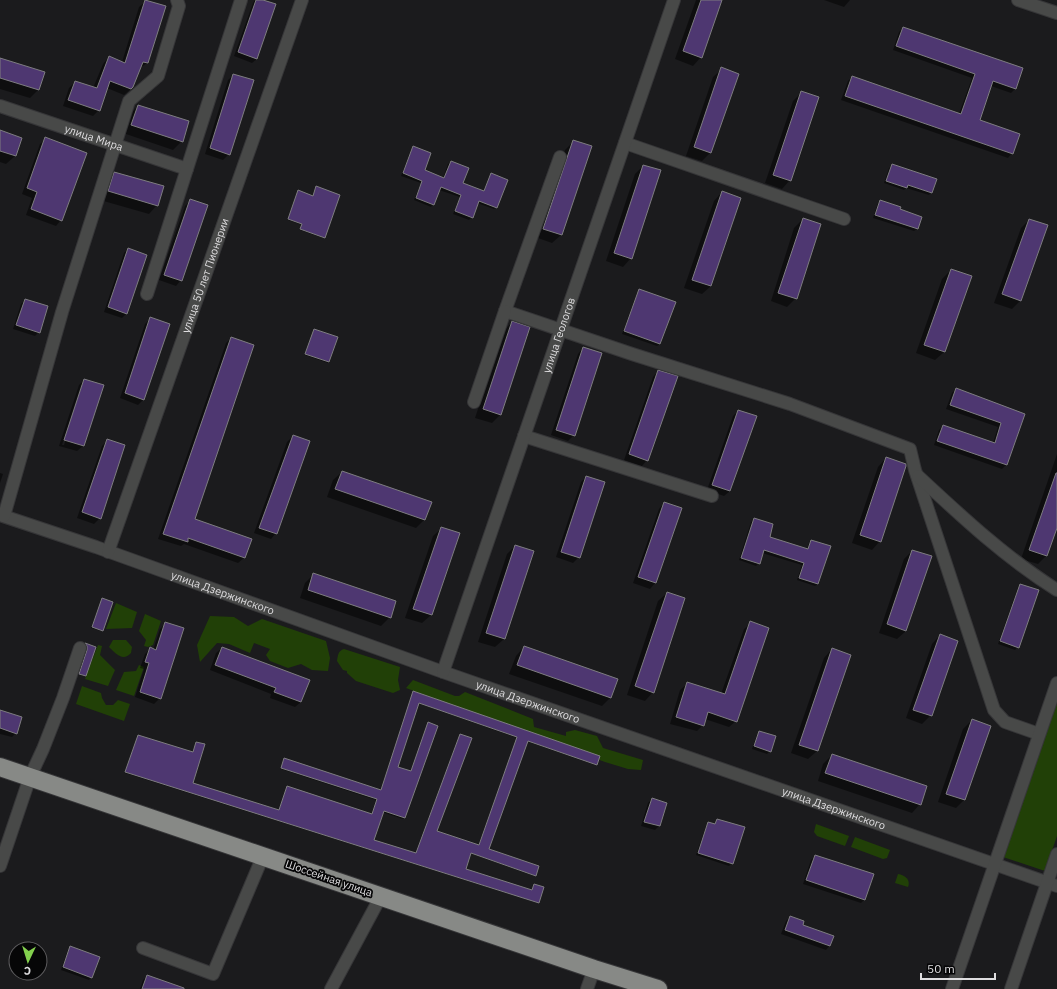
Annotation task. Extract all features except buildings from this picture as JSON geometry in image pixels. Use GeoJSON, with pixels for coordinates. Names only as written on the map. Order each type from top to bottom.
{"type":"FeatureCollection","features":[{"type":"Feature","properties":{"kind":"highway","name":"Шоссейная улица"},"geometry":{"type":"LineString","coordinates":[[0,767],[594,969],[658,989]]}},
{"type":"Feature","properties":{"kind":"street"},"geometry":{"type":"LineString","coordinates":[[2,515],[62,312],[129,101],[158,76],[179,6],[177,0]]}},
{"type":"Feature","properties":{"kind":"street"},"geometry":{"type":"LineString","coordinates":[[147,294],[241,0]]}},
{"type":"Feature","properties":{"kind":"street","name":"улица 50 лет Пионерии"},"geometry":{"type":"LineString","coordinates":[[108,552],[302,0]]}},
{"type":"Feature","properties":{"kind":"street","name":"улица Геологов"},"geometry":{"type":"LineString","coordinates":[[443,672],[674,0]]}},
{"type":"Feature","properties":{"kind":"street"},"geometry":{"type":"LineString","coordinates":[[1018,0],[1057,13]]}},
{"type":"Feature","properties":{"kind":"street","name":"улица Мира"},"geometry":{"type":"LineString","coordinates":[[0,106],[187,169]]}},
{"type":"Feature","properties":{"kind":"street"},"geometry":{"type":"LineString","coordinates":[[625,143],[844,219]]}},
{"type":"Feature","properties":{"kind":"street"},"geometry":{"type":"LineString","coordinates":[[474,402],[560,157]]}},
{"type":"Feature","properties":{"kind":"street"},"geometry":{"type":"LineString","coordinates":[[505,311],[632,354],[790,404],[910,449],[917,475],[994,710],[1006,722],[1040,734]]}},
{"type":"Feature","properties":{"kind":"street"},"geometry":{"type":"LineString","coordinates":[[524,436],[712,496]]}},
{"type":"Feature","properties":{"kind":"street"},"geometry":{"type":"LineString","coordinates":[[917,475],[959,514],[1033,575],[1057,590]]}},
{"type":"Feature","properties":{"kind":"street","name":"улица Дзержинского"},"geometry":{"type":"LineString","coordinates":[[2,515],[443,672],[1052,884]]}},
{"type":"Feature","properties":{"kind":"street"},"geometry":{"type":"LineString","coordinates":[[0,866],[30,777],[60,706],[80,648]]}},
{"type":"Feature","properties":{"kind":"street"},"geometry":{"type":"LineString","coordinates":[[952,989],[1057,683]]}},
{"type":"Feature","properties":{"kind":"street"},"geometry":{"type":"LineString","coordinates":[[1011,989],[1052,884],[1057,854]]}},
{"type":"Feature","properties":{"kind":"street"},"geometry":{"type":"LineString","coordinates":[[143,948],[213,974],[263,856]]}},
{"type":"Feature","properties":{"kind":"street"},"geometry":{"type":"LineString","coordinates":[[331,989],[381,896]]}},
{"type":"Feature","properties":{"kind":"street"},"geometry":{"type":"LineString","coordinates":[[587,989],[594,969]]}},
{"type":"Feature","properties":{"kind":"green space"},"geometry":{"type":"Polygon","coordinates":[[[116,603],[137,612],[132,628],[106,629],[116,603]]]}},
{"type":"Feature","properties":{"kind":"green space"},"geometry":{"type":"Polygon","coordinates":[[[145,614],[161,621],[153,645],[148,647],[144,646],[146,640],[139,631],[145,614]]]}},
{"type":"Feature","properties":{"kind":"green space"},"geometry":{"type":"Polygon","coordinates":[[[210,616],[234,617],[248,626],[262,619],[326,641],[330,658],[328,671],[312,670],[301,664],[288,668],[270,661],[266,655],[270,649],[254,643],[250,653],[229,644],[217,643],[200,662],[197,645],[210,616]]]}},
{"type":"Feature","properties":{"kind":"green space"},"geometry":{"type":"Polygon","coordinates":[[[113,640],[126,640],[132,647],[131,653],[125,657],[117,654],[109,647],[113,640]]]}},
{"type":"Feature","properties":{"kind":"green space"},"geometry":{"type":"Polygon","coordinates":[[[98,645],[102,646],[100,655],[115,670],[108,686],[85,679],[98,645]]]}},
{"type":"Feature","properties":{"kind":"green space"},"geometry":{"type":"Polygon","coordinates":[[[344,649],[400,667],[398,680],[400,690],[393,693],[356,681],[347,673],[347,671],[343,670],[337,661],[339,652],[344,649]]]}},
{"type":"Feature","properties":{"kind":"green space"},"geometry":{"type":"Polygon","coordinates":[[[139,665],[144,667],[134,696],[116,690],[124,672],[136,671],[139,665]]]}},
{"type":"Feature","properties":{"kind":"green space"},"geometry":{"type":"Polygon","coordinates":[[[413,680],[455,696],[459,696],[465,692],[533,719],[534,727],[566,736],[566,732],[575,730],[597,736],[603,748],[643,760],[641,770],[628,769],[605,762],[406,688],[413,680]]]}},
{"type":"Feature","properties":{"kind":"green space"},"geometry":{"type":"Polygon","coordinates":[[[82,686],[101,693],[106,705],[113,705],[118,700],[130,704],[124,721],[76,704],[82,686]]]}},
{"type":"Feature","properties":{"kind":"green space"},"geometry":{"type":"Polygon","coordinates":[[[1057,701],[1057,836],[1045,871],[1003,857],[1057,701]]]}},
{"type":"Feature","properties":{"kind":"green space"},"geometry":{"type":"Polygon","coordinates":[[[816,824],[849,836],[845,846],[817,836],[814,832],[816,824]]]}},
{"type":"Feature","properties":{"kind":"green space"},"geometry":{"type":"Polygon","coordinates":[[[855,837],[890,850],[887,858],[883,859],[851,847],[855,837]]]}},
{"type":"Feature","properties":{"kind":"green space"},"geometry":{"type":"Polygon","coordinates":[[[898,874],[907,878],[909,882],[908,887],[895,883],[898,874]]]}}]}
